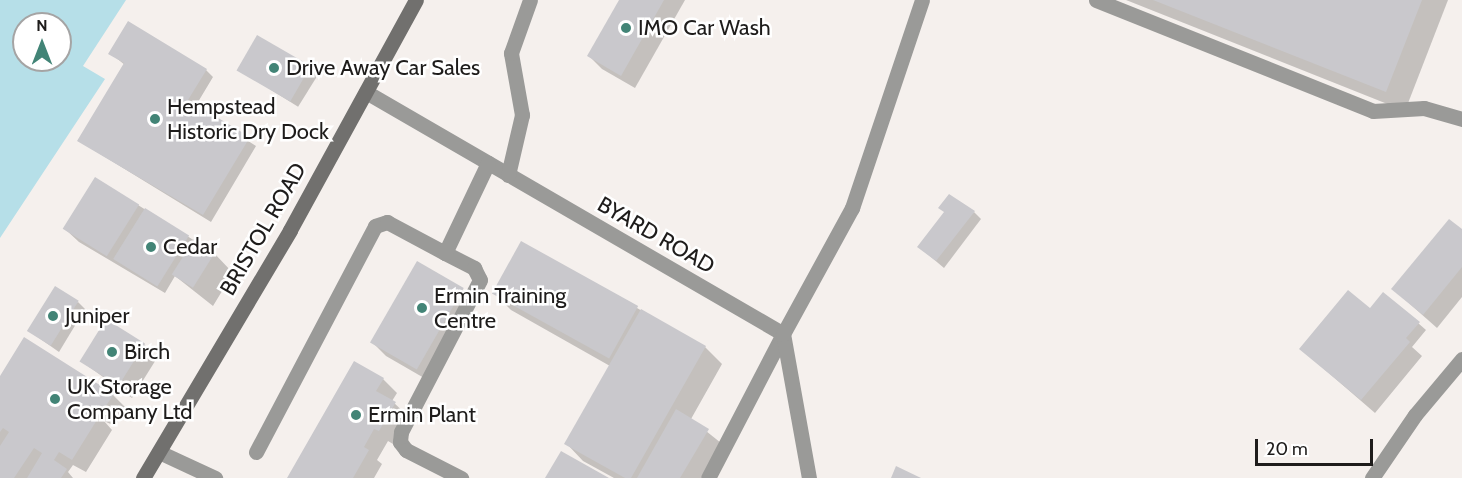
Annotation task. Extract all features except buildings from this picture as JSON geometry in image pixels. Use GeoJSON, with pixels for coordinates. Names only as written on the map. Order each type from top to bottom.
{"type":"FeatureCollection","features":[{"type":"Feature","properties":{"kind":"street","name":"BRISTOL ROAD"},"geometry":{"type":"LineString","coordinates":[[143,478],[366,92],[416,0]]}},
{"type":"Feature","properties":{"kind":"lane"},"geometry":{"type":"LineString","coordinates":[[508,175],[522,116],[511,53],[530,0]]}},
{"type":"Feature","properties":{"kind":"lane"},"geometry":{"type":"LineString","coordinates":[[708,478],[852,208],[922,0]]}},
{"type":"Feature","properties":{"kind":"lane"},"geometry":{"type":"LineString","coordinates":[[1096,0],[1373,111],[1424,108],[1462,118]]}},
{"type":"Feature","properties":{"kind":"lane","name":"BYARD ROAD"},"geometry":{"type":"LineString","coordinates":[[366,92],[783,334]]}},
{"type":"Feature","properties":{"kind":"lane"},"geometry":{"type":"LineString","coordinates":[[445,253],[488,164]]}},
{"type":"Feature","properties":{"kind":"lane"},"geometry":{"type":"LineString","coordinates":[[256,452],[375,226],[387,222],[474,268],[480,280],[401,432],[400,442],[406,450],[461,478]]}},
{"type":"Feature","properties":{"kind":"lane"},"geometry":{"type":"LineString","coordinates":[[783,334],[809,478]]}},
{"type":"Feature","properties":{"kind":"lane"},"geometry":{"type":"LineString","coordinates":[[1372,478],[1415,415],[1462,359]]}},
{"type":"Feature","properties":{"kind":"lane"},"geometry":{"type":"LineString","coordinates":[[159,452],[215,478]]}},
{"type":"Feature","properties":{"kind":"water"},"geometry":{"type":"Polygon","coordinates":[[[0,0],[126,0],[83,66],[105,79],[0,238],[0,0]]]}},
{"type":"Feature","properties":{"kind":"place","name":"IMO Car Wash"},"geometry":{"type":"Point","coordinates":[626,28]}},
{"type":"Feature","properties":{"kind":"place","name":"Drive Away Car Sales"},"geometry":{"type":"Point","coordinates":[274,68]}},
{"type":"Feature","properties":{"kind":"place","name":"Hempstead Historic Dry Dock"},"geometry":{"type":"Point","coordinates":[155,119]}},
{"type":"Feature","properties":{"kind":"place","name":"Cedar"},"geometry":{"type":"Point","coordinates":[151,247]}},
{"type":"Feature","properties":{"kind":"place","name":"Ermin Training Centre"},"geometry":{"type":"Point","coordinates":[422,308]}},
{"type":"Feature","properties":{"kind":"place","name":"Juniper"},"geometry":{"type":"Point","coordinates":[53,316]}},
{"type":"Feature","properties":{"kind":"place","name":"Birch"},"geometry":{"type":"Point","coordinates":[112,352]}},
{"type":"Feature","properties":{"kind":"place","name":"UK Storage Company Ltd"},"geometry":{"type":"Point","coordinates":[55,399]}},
{"type":"Feature","properties":{"kind":"place","name":"Ermin Plant"},"geometry":{"type":"Point","coordinates":[356,415]}}]}
